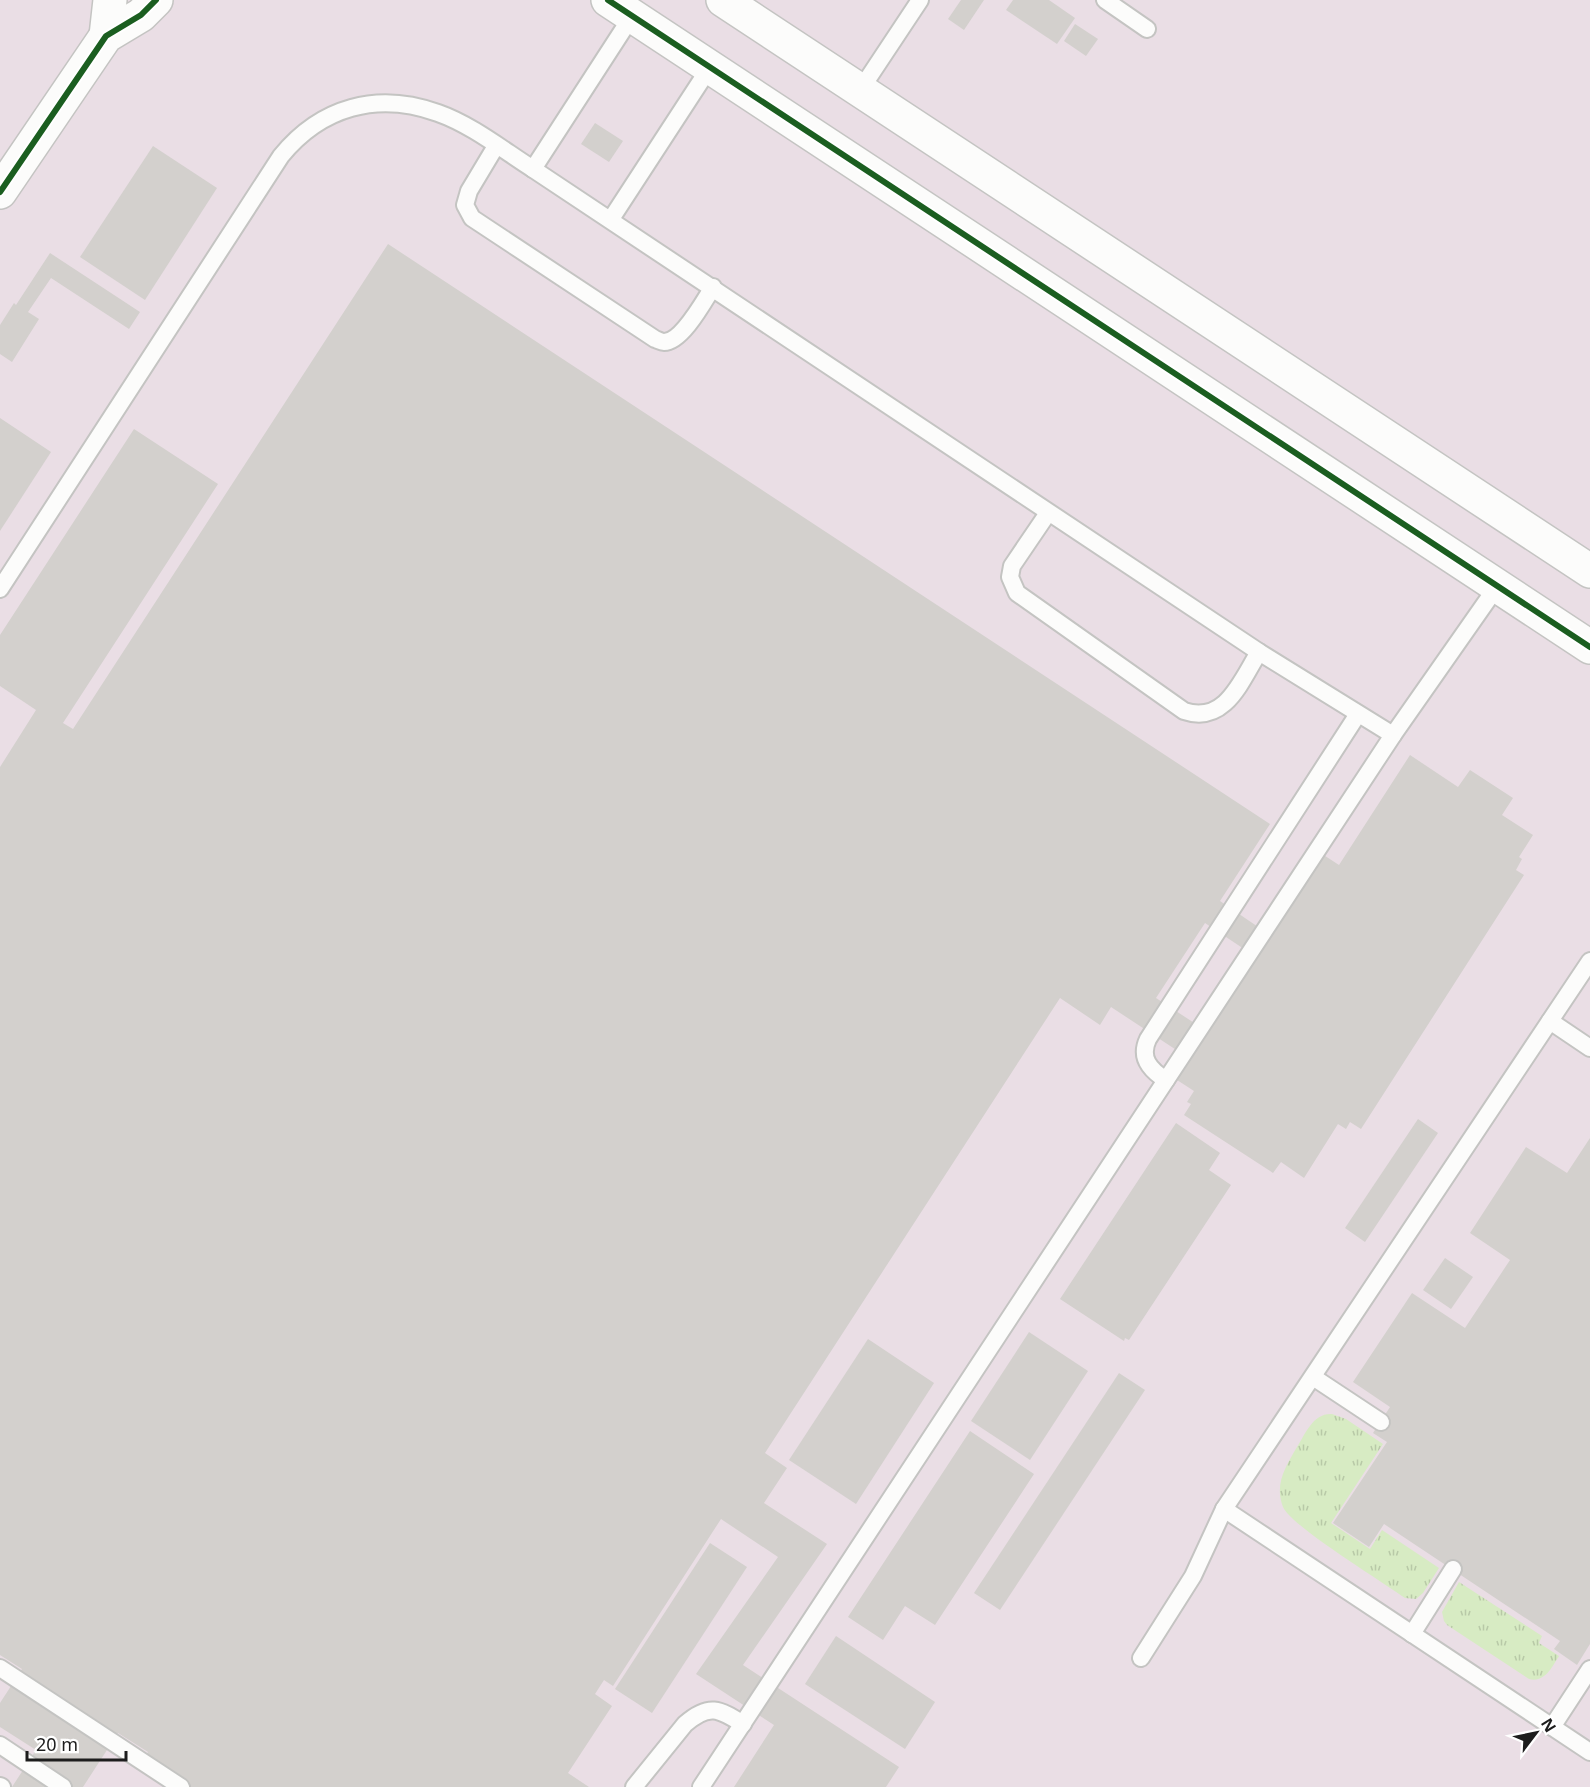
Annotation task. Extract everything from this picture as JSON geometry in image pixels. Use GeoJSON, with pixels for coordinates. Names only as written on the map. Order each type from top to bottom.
{"type":"FeatureCollection","features":[{"type":"Feature","properties":{"kind":"street"},"geometry":{"type":"LineString","coordinates":[[106,36],[110,0]]}},
{"type":"Feature","properties":{"kind":"street"},"geometry":{"type":"LineString","coordinates":[[0,192],[106,36],[141,15],[156,0]]}},
{"type":"Feature","properties":{"kind":"street"},"geometry":{"type":"LineString","coordinates":[[723,0],[1590,571]]}},
{"type":"Feature","properties":{"kind":"street"},"geometry":{"type":"LineString","coordinates":[[620,8],[1590,647]]}},
{"type":"Feature","properties":{"kind":"lane"},"geometry":{"type":"LineString","coordinates":[[861,89],[920,0]]}},
{"type":"Feature","properties":{"kind":"lane"},"geometry":{"type":"LineString","coordinates":[[1105,0],[1147,29]]}},
{"type":"Feature","properties":{"kind":"lane"},"geometry":{"type":"LineString","coordinates":[[533,169],[620,8]]}},
{"type":"Feature","properties":{"kind":"lane"},"geometry":{"type":"LineString","coordinates":[[611,219],[710,67]]}},
{"type":"Feature","properties":{"kind":"lane"},"geometry":{"type":"LineString","coordinates":[[0,589],[281,156],[294,140],[326,117],[365,104],[390,104],[437,113],[461,124],[533,169],[1259,652],[1393,735]]}},
{"type":"Feature","properties":{"kind":"lane"},"geometry":{"type":"LineString","coordinates":[[496,146],[469,191],[465,206],[472,218],[655,339],[666,342],[676,338],[713,287]]}},
{"type":"Feature","properties":{"kind":"lane"},"geometry":{"type":"LineString","coordinates":[[1048,513],[1012,566],[1010,577],[1017,593],[1184,711],[1208,714],[1220,707],[1231,698],[1259,652]]}},
{"type":"Feature","properties":{"kind":"lane"},"geometry":{"type":"LineString","coordinates":[[701,1787],[1393,735],[1498,585]]}},
{"type":"Feature","properties":{"kind":"lane"},"geometry":{"type":"LineString","coordinates":[[1166,1080],[1156,1074],[1145,1060],[1144,1047],[1148,1039],[1359,714]]}},
{"type":"Feature","properties":{"kind":"lane"},"geometry":{"type":"LineString","coordinates":[[1141,1658],[1193,1576],[1224,1509],[1590,961]]}},
{"type":"Feature","properties":{"kind":"lane"},"geometry":{"type":"LineString","coordinates":[[1550,1021],[1590,1048]]}},
{"type":"Feature","properties":{"kind":"lane"},"geometry":{"type":"LineString","coordinates":[[1312,1377],[1381,1422]]}},
{"type":"Feature","properties":{"kind":"lane"},"geometry":{"type":"LineString","coordinates":[[1224,1509],[1590,1752]]}},
{"type":"Feature","properties":{"kind":"lane"},"geometry":{"type":"LineString","coordinates":[[1412,1634],[1453,1569]]}},
{"type":"Feature","properties":{"kind":"lane"},"geometry":{"type":"LineString","coordinates":[[0,1668],[181,1787]]}},
{"type":"Feature","properties":{"kind":"lane"},"geometry":{"type":"LineString","coordinates":[[1552,1727],[1590,1669]]}},
{"type":"Feature","properties":{"kind":"lane"},"geometry":{"type":"LineString","coordinates":[[634,1787],[685,1724],[695,1715],[714,1709],[722,1711],[743,1724]]}},
{"type":"Feature","properties":{"kind":"lane"},"geometry":{"type":"LineString","coordinates":[[0,1745],[63,1787]]}},
{"type":"Feature","properties":{"kind":"shaded area"},"geometry":{"type":"Polygon","coordinates":[[[0,0],[1590,0],[1590,1787],[0,1787],[0,0]]]}},
{"type":"Feature","properties":{"kind":"green space"},"geometry":{"type":"Polygon","coordinates":[[[1332,1414],[1346,1419],[1383,1444],[1331,1523],[1370,1549],[1382,1530],[1439,1568],[1423,1593],[1416,1599],[1405,1598],[1339,1554],[1302,1527],[1283,1507],[1281,1483],[1289,1461],[1315,1420],[1332,1414]]]}},
{"type":"Feature","properties":{"kind":"green space"},"geometry":{"type":"Polygon","coordinates":[[[1459,1582],[1542,1636],[1539,1643],[1559,1656],[1544,1676],[1535,1680],[1529,1679],[1447,1625],[1442,1612],[1459,1582]]]}},
{"type":"Feature","properties":{"kind":"building"},"geometry":{"type":"Polygon","coordinates":[[[961,0],[984,0],[964,30],[948,19],[961,0]]]}},
{"type":"Feature","properties":{"kind":"building"},"geometry":{"type":"Polygon","coordinates":[[[1013,0],[1049,0],[1075,18],[1057,44],[1006,10],[1013,0]]]}},
{"type":"Feature","properties":{"kind":"building"},"geometry":{"type":"Polygon","coordinates":[[[1075,24],[1098,39],[1086,56],[1064,41],[1075,24]]]}},
{"type":"Feature","properties":{"kind":"building"},"geometry":{"type":"Polygon","coordinates":[[[595,123],[623,141],[609,162],[581,144],[595,123]]]}},
{"type":"Feature","properties":{"kind":"building"},"geometry":{"type":"Polygon","coordinates":[[[153,146],[217,188],[145,300],[80,257],[153,146]]]}},
{"type":"Feature","properties":{"kind":"building"},"geometry":{"type":"Polygon","coordinates":[[[388,244],[1270,824],[1220,901],[1267,933],[1319,852],[1339,865],[1410,755],[1458,787],[1470,770],[1513,798],[1502,815],[1533,835],[1519,857],[1522,859],[1516,870],[1524,875],[1361,1129],[1350,1122],[1346,1129],[1338,1124],[1304,1178],[1281,1162],[1273,1173],[1184,1115],[1191,1104],[1187,1102],[1194,1091],[1174,1078],[1187,1057],[1111,1007],[1100,1025],[1060,998],[765,1453],[787,1468],[764,1503],[827,1544],[743,1665],[899,1767],[886,1787],[734,1787],[774,1725],[696,1674],[778,1557],[721,1519],[613,1686],[604,1680],[595,1694],[612,1706],[568,1773],[589,1787],[169,1787],[139,1767],[148,1752],[118,1733],[83,1787],[12,1787],[36,1750],[0,1727],[0,1703],[22,1669],[0,1655],[0,767],[36,710],[0,686],[0,635],[134,429],[218,484],[63,723],[73,729],[388,244]],[[1205,923],[1156,998],[1205,1030],[1253,955],[1205,923]]]}},
{"type":"Feature","properties":{"kind":"building"},"geometry":{"type":"Polygon","coordinates":[[[50,253],[140,312],[129,329],[51,278],[28,312],[39,319],[12,362],[0,354],[0,325],[50,253]]]}},
{"type":"Feature","properties":{"kind":"building"},"geometry":{"type":"Polygon","coordinates":[[[0,418],[51,452],[0,531],[0,418]]]}},
{"type":"Feature","properties":{"kind":"building"},"geometry":{"type":"Polygon","coordinates":[[[1418,1119],[1438,1133],[1365,1242],[1345,1228],[1418,1119]]]}},
{"type":"Feature","properties":{"kind":"building"},"geometry":{"type":"Polygon","coordinates":[[[1176,1123],[1220,1153],[1209,1170],[1231,1185],[1129,1340],[1125,1338],[1124,1341],[1060,1299],[1176,1123]]]}},
{"type":"Feature","properties":{"kind":"building"},"geometry":{"type":"Polygon","coordinates":[[[1590,1138],[1590,1644],[1577,1665],[1554,1649],[1560,1641],[1384,1524],[1369,1547],[1333,1523],[1387,1442],[1373,1433],[1390,1407],[1353,1382],[1412,1293],[1465,1328],[1510,1260],[1470,1233],[1526,1147],[1567,1173],[1590,1138]]]}},
{"type":"Feature","properties":{"kind":"building"},"geometry":{"type":"Polygon","coordinates":[[[1445,1258],[1473,1277],[1451,1309],[1423,1290],[1445,1258]]]}},
{"type":"Feature","properties":{"kind":"building"},"geometry":{"type":"Polygon","coordinates":[[[1029,1332],[1088,1371],[1030,1460],[971,1421],[1029,1332]]]}},
{"type":"Feature","properties":{"kind":"building"},"geometry":{"type":"Polygon","coordinates":[[[868,1339],[934,1383],[856,1504],[789,1460],[868,1339]]]}},
{"type":"Feature","properties":{"kind":"building"},"geometry":{"type":"Polygon","coordinates":[[[1119,1373],[1145,1390],[1000,1610],[974,1593],[1119,1373]]]}},
{"type":"Feature","properties":{"kind":"building"},"geometry":{"type":"Polygon","coordinates":[[[970,1431],[1034,1474],[935,1625],[905,1606],[883,1640],[848,1617],[970,1431]]]}},
{"type":"Feature","properties":{"kind":"building"},"geometry":{"type":"Polygon","coordinates":[[[710,1543],[747,1567],[652,1713],[615,1689],[710,1543]]]}},
{"type":"Feature","properties":{"kind":"building"},"geometry":{"type":"Polygon","coordinates":[[[836,1636],[935,1702],[905,1749],[805,1684],[836,1636]]]}},
{"type":"Feature","properties":{"kind":"cycle path"},"geometry":{"type":"LineString","coordinates":[[0,192],[106,36],[141,15],[156,0]]}},
{"type":"Feature","properties":{"kind":"cycle path"},"geometry":{"type":"LineString","coordinates":[[608,0],[1590,647]]}}]}
